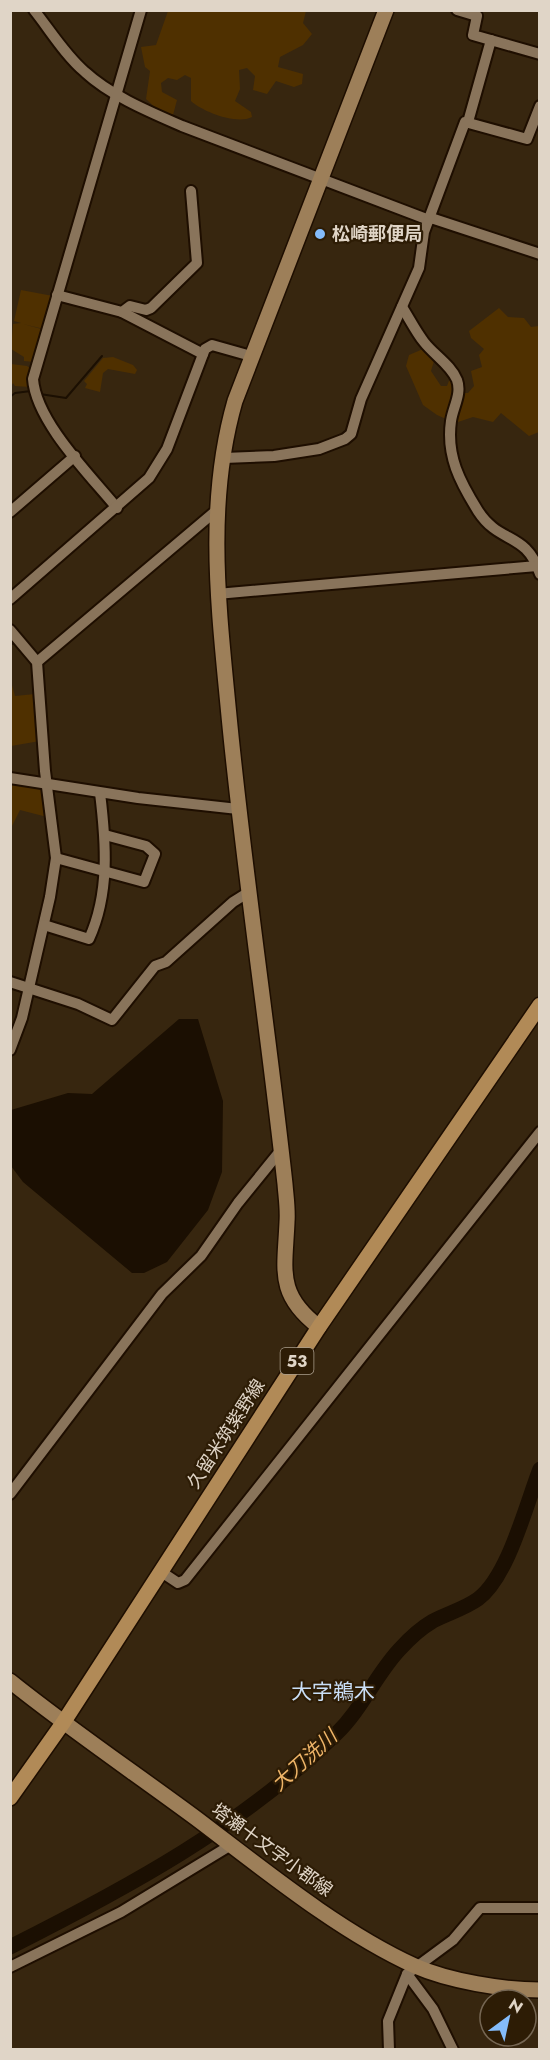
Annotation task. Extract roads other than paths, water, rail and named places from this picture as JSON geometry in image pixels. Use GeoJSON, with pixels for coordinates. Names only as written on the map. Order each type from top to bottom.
{"type":"FeatureCollection","features":[{"type":"Feature","properties":{"kind":"main road","name":"久留米筑紫野線"},"geometry":{"type":"LineString","coordinates":[[10,1798],[63,1723],[320,1327],[540,1005]]}},
{"type":"Feature","properties":{"kind":"street"},"geometry":{"type":"LineString","coordinates":[[34,10],[83,71],[118,93],[182,126],[430,219],[540,254]]}},
{"type":"Feature","properties":{"kind":"street"},"geometry":{"type":"LineString","coordinates":[[117,508],[75,456],[40,407],[34,389],[36,364],[141,10]]}},
{"type":"Feature","properties":{"kind":"street"},"geometry":{"type":"LineString","coordinates":[[320,1327],[305,1316],[291,1299],[284,1279],[287,1219],[281,1150],[238,809],[217,594],[217,510],[227,428],[251,356],[386,10]]}},
{"type":"Feature","properties":{"kind":"street"},"geometry":{"type":"LineString","coordinates":[[457,10],[477,16],[473,35],[540,54]]}},
{"type":"Feature","properties":{"kind":"street"},"geometry":{"type":"LineString","coordinates":[[224,458],[285,454],[319,448],[345,440],[357,420],[361,399],[419,268],[424,231],[465,122],[468,122],[491,40]]}},
{"type":"Feature","properties":{"kind":"street"},"geometry":{"type":"LineString","coordinates":[[468,122],[527,139],[540,106]]}},
{"type":"Feature","properties":{"kind":"street"},"geometry":{"type":"LineString","coordinates":[[122,312],[130,306],[146,310],[151,308],[197,263],[191,191]]}},
{"type":"Feature","properties":{"kind":"street"},"geometry":{"type":"LineString","coordinates":[[57,295],[122,312],[203,354]]}},
{"type":"Feature","properties":{"kind":"street"},"geometry":{"type":"LineString","coordinates":[[217,594],[538,570],[531,553],[524,544],[497,532],[485,521],[455,471],[450,447],[451,418],[457,399],[456,379],[423,341],[402,307]]}},
{"type":"Feature","properties":{"kind":"street"},"geometry":{"type":"LineString","coordinates":[[10,599],[117,508],[158,466],[205,349],[212,345],[251,356]]}},
{"type":"Feature","properties":{"kind":"street"},"geometry":{"type":"LineString","coordinates":[[10,512],[75,456]]}},
{"type":"Feature","properties":{"kind":"street"},"geometry":{"type":"LineString","coordinates":[[37,662],[217,510]]}},
{"type":"Feature","properties":{"kind":"street"},"geometry":{"type":"LineString","coordinates":[[10,630],[37,662],[56,858],[44,925],[17,1038],[10,1050]]}},
{"type":"Feature","properties":{"kind":"street"},"geometry":{"type":"LineString","coordinates":[[10,778],[100,793],[238,809]]}},
{"type":"Feature","properties":{"kind":"street"},"geometry":{"type":"LineString","coordinates":[[44,925],[89,939],[96,923],[105,872],[105,835],[100,793]]}},
{"type":"Feature","properties":{"kind":"street"},"geometry":{"type":"LineString","coordinates":[[56,858],[144,882],[155,855],[146,846],[105,835]]}},
{"type":"Feature","properties":{"kind":"street"},"geometry":{"type":"LineString","coordinates":[[10,982],[78,1004],[112,1020],[155,966],[166,962],[233,902],[249,892]]}},
{"type":"Feature","properties":{"kind":"street"},"geometry":{"type":"LineString","coordinates":[[160,1571],[178,1583],[185,1580],[201,1562],[377,1335],[540,1132]]}},
{"type":"Feature","properties":{"kind":"street"},"geometry":{"type":"LineString","coordinates":[[10,1494],[162,1294],[201,1256],[238,1203],[281,1150]]}},
{"type":"Feature","properties":{"kind":"street","name":"塔瀬十文字小郡線"},"geometry":{"type":"LineString","coordinates":[[10,1681],[63,1723],[229,1843],[412,1971],[540,1990]]}},
{"type":"Feature","properties":{"kind":"street"},"geometry":{"type":"LineString","coordinates":[[10,1967],[121,1912],[229,1843]]}},
{"type":"Feature","properties":{"kind":"street"},"geometry":{"type":"LineString","coordinates":[[389,2049],[388,2021],[412,1971],[453,1940],[480,1908],[540,1908]]}},
{"type":"Feature","properties":{"kind":"street"},"geometry":{"type":"LineString","coordinates":[[412,1971],[453,2049]]}},
{"type":"Feature","properties":{"kind":"waterway"},"geometry":{"type":"LineString","coordinates":[[40,394],[66,398],[102,356]]}},
{"type":"Feature","properties":{"kind":"waterway"},"geometry":{"type":"LineString","coordinates":[[10,397],[15,393],[31,391]]}},
{"type":"Feature","properties":{"kind":"waterway"},"geometry":{"type":"LineString","coordinates":[[10,644],[17,643]]}},
{"type":"Feature","properties":{"kind":"waterway","name":"大刀洗川"},"geometry":{"type":"LineString","coordinates":[[10,1947],[97,1902],[182,1853],[262,1798],[300,1767],[345,1724],[390,1660],[411,1638],[433,1621],[473,1602],[489,1589],[507,1558],[540,1469]]}},
{"type":"Feature","properties":{"kind":"place","name":"松崎郵便局"},"geometry":{"type":"Point","coordinates":[320,234]}},
{"type":"Feature","properties":{"kind":"district","name":"大字鵜木"},"geometry":{"type":"Point","coordinates":[333,1692]}}]}
